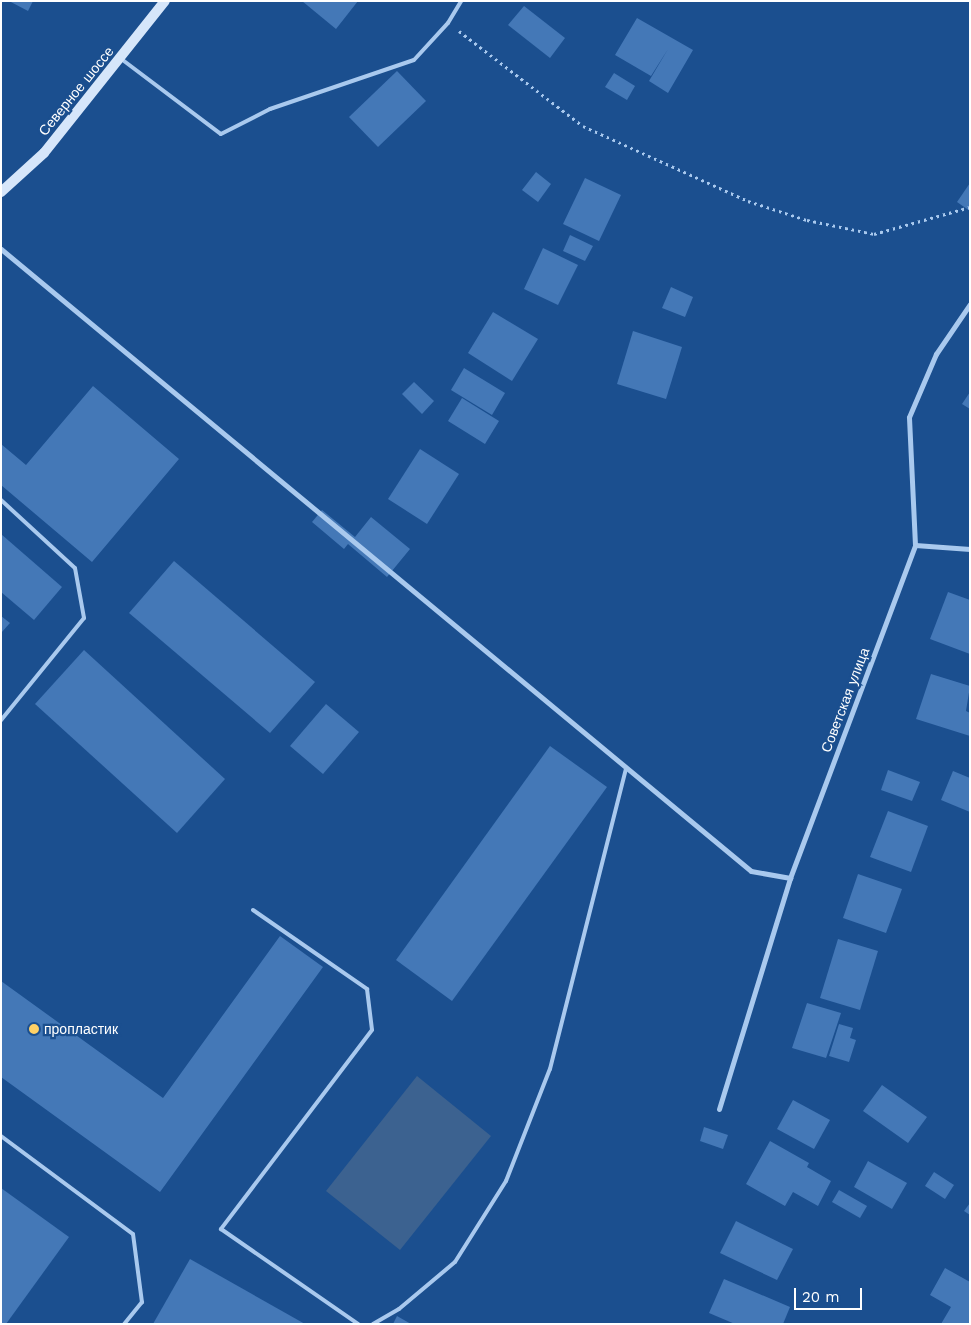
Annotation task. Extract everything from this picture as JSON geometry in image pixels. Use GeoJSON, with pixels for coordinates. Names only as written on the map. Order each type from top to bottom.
{"type":"FeatureCollection","features":[{"type":"Feature","properties":{"kind":"main road","name":"Северное шоссе"},"geometry":{"type":"LineString","coordinates":[[1,192],[44,153],[165,1]]}},
{"type":"Feature","properties":{"kind":"street"},"geometry":{"type":"LineString","coordinates":[[1,249],[750,872],[790,878]]}},
{"type":"Feature","properties":{"kind":"street","name":"Советская улица"},"geometry":{"type":"LineString","coordinates":[[719,1109],[790,878],[915,545],[909,417],[936,354],[970,304]]}},
{"type":"Feature","properties":{"kind":"street"},"geometry":{"type":"LineString","coordinates":[[915,545],[970,549]]}},
{"type":"Feature","properties":{"kind":"lane"},"geometry":{"type":"LineString","coordinates":[[120,58],[221,134],[270,109],[414,60],[448,23],[461,1]]}},
{"type":"Feature","properties":{"kind":"lane"},"geometry":{"type":"LineString","coordinates":[[1,500],[76,568],[84,618],[1,720]]}},
{"type":"Feature","properties":{"kind":"lane"},"geometry":{"type":"LineString","coordinates":[[373,1324],[399,1309],[455,1262],[506,1181],[550,1070],[626,768]]}},
{"type":"Feature","properties":{"kind":"lane"},"geometry":{"type":"LineString","coordinates":[[253,910],[367,989],[372,1030],[221,1229],[358,1324]]}},
{"type":"Feature","properties":{"kind":"lane"},"geometry":{"type":"LineString","coordinates":[[1,1136],[134,1234],[142,1302],[124,1324]]}},
{"type":"Feature","properties":{"kind":"path"},"geometry":{"type":"LineString","coordinates":[[448,23],[583,126],[748,201],[807,220],[874,234],[970,207]]}},
{"type":"Feature","properties":{"kind":"water"},"geometry":{"type":"Polygon","coordinates":[[[417,1076],[491,1136],[400,1250],[326,1191],[417,1076]]]}},
{"type":"Feature","properties":{"kind":"building"},"geometry":{"type":"Polygon","coordinates":[[[9,1],[33,1],[28,11],[9,1]]]}},
{"type":"Feature","properties":{"kind":"building"},"geometry":{"type":"Polygon","coordinates":[[[302,1],[358,1],[336,29],[302,1]]]}},
{"type":"Feature","properties":{"kind":"building"},"geometry":{"type":"Polygon","coordinates":[[[524,6],[565,38],[550,58],[508,25],[524,6]]]}},
{"type":"Feature","properties":{"kind":"building"},"geometry":{"type":"Polygon","coordinates":[[[637,18],[693,50],[668,93],[649,81],[668,49],[651,76],[615,55],[637,18]]]}},
{"type":"Feature","properties":{"kind":"building"},"geometry":{"type":"Polygon","coordinates":[[[397,71],[426,101],[378,147],[349,117],[397,71]]]}},
{"type":"Feature","properties":{"kind":"building"},"geometry":{"type":"Polygon","coordinates":[[[614,73],[635,86],[627,100],[605,87],[614,73]]]}},
{"type":"Feature","properties":{"kind":"building"},"geometry":{"type":"Polygon","coordinates":[[[536,172],[551,184],[538,202],[522,190],[536,172]]]}},
{"type":"Feature","properties":{"kind":"building"},"geometry":{"type":"Polygon","coordinates":[[[585,178],[621,195],[599,241],[563,224],[585,178]]]}},
{"type":"Feature","properties":{"kind":"building"},"geometry":{"type":"Polygon","coordinates":[[[970,183],[970,211],[957,202],[970,183]]]}},
{"type":"Feature","properties":{"kind":"building"},"geometry":{"type":"Polygon","coordinates":[[[570,235],[593,246],[585,261],[563,251],[570,235]]]}},
{"type":"Feature","properties":{"kind":"building"},"geometry":{"type":"Polygon","coordinates":[[[543,248],[578,265],[558,305],[524,289],[543,248]]]}},
{"type":"Feature","properties":{"kind":"building"},"geometry":{"type":"Polygon","coordinates":[[[671,287],[693,297],[685,317],[662,308],[671,287]]]}},
{"type":"Feature","properties":{"kind":"building"},"geometry":{"type":"Polygon","coordinates":[[[493,312],[538,339],[512,381],[468,353],[493,312]]]}},
{"type":"Feature","properties":{"kind":"building"},"geometry":{"type":"Polygon","coordinates":[[[633,331],[682,347],[666,399],[617,384],[633,331]]]}},
{"type":"Feature","properties":{"kind":"building"},"geometry":{"type":"Polygon","coordinates":[[[464,368],[505,393],[492,415],[451,390],[464,368]]]}},
{"type":"Feature","properties":{"kind":"building"},"geometry":{"type":"Polygon","coordinates":[[[414,382],[434,401],[422,414],[402,394],[414,382]]]}},
{"type":"Feature","properties":{"kind":"building"},"geometry":{"type":"Polygon","coordinates":[[[93,386],[179,459],[92,562],[1,485],[1,444],[26,465],[93,386]]]}},
{"type":"Feature","properties":{"kind":"building"},"geometry":{"type":"Polygon","coordinates":[[[970,392],[970,409],[962,404],[970,392]]]}},
{"type":"Feature","properties":{"kind":"building"},"geometry":{"type":"Polygon","coordinates":[[[462,398],[499,421],[485,444],[448,421],[462,398]]]}},
{"type":"Feature","properties":{"kind":"building"},"geometry":{"type":"Polygon","coordinates":[[[420,449],[459,474],[427,524],[388,499],[420,449]]]}},
{"type":"Feature","properties":{"kind":"building"},"geometry":{"type":"Polygon","coordinates":[[[322,510],[355,537],[371,517],[410,549],[387,577],[348,544],[344,549],[312,522],[322,510]]]}},
{"type":"Feature","properties":{"kind":"building"},"geometry":{"type":"Polygon","coordinates":[[[1,534],[62,587],[34,620],[1,592],[1,534]]]}},
{"type":"Feature","properties":{"kind":"building"},"geometry":{"type":"Polygon","coordinates":[[[174,561],[315,682],[270,733],[129,613],[174,561]]]}},
{"type":"Feature","properties":{"kind":"building"},"geometry":{"type":"Polygon","coordinates":[[[948,592],[970,600],[970,654],[930,639],[948,592]]]}},
{"type":"Feature","properties":{"kind":"building"},"geometry":{"type":"Polygon","coordinates":[[[1,616],[10,623],[1,633],[1,616]]]}},
{"type":"Feature","properties":{"kind":"building"},"geometry":{"type":"Polygon","coordinates":[[[84,650],[225,779],[177,833],[35,704],[84,650]]]}},
{"type":"Feature","properties":{"kind":"building"},"geometry":{"type":"Polygon","coordinates":[[[931,674],[970,686],[966,711],[970,713],[970,736],[916,719],[931,674]]]}},
{"type":"Feature","properties":{"kind":"building"},"geometry":{"type":"Polygon","coordinates":[[[326,704],[359,732],[323,774],[290,746],[326,704]]]}},
{"type":"Feature","properties":{"kind":"building"},"geometry":{"type":"Polygon","coordinates":[[[550,746],[607,787],[452,1001],[396,960],[550,746]]]}},
{"type":"Feature","properties":{"kind":"building"},"geometry":{"type":"Polygon","coordinates":[[[888,770],[920,782],[912,801],[881,790],[888,770]]]}},
{"type":"Feature","properties":{"kind":"building"},"geometry":{"type":"Polygon","coordinates":[[[953,771],[970,778],[970,812],[941,800],[953,771]]]}},
{"type":"Feature","properties":{"kind":"building"},"geometry":{"type":"Polygon","coordinates":[[[888,811],[928,826],[911,872],[870,857],[888,811]]]}},
{"type":"Feature","properties":{"kind":"building"},"geometry":{"type":"Polygon","coordinates":[[[858,874],[902,889],[886,933],[843,918],[858,874]]]}},
{"type":"Feature","properties":{"kind":"building","name":"пропластик"},"geometry":{"type":"Polygon","coordinates":[[[280,936],[323,967],[160,1192],[1,1077],[1,981],[163,1098],[280,936]]]}},
{"type":"Feature","properties":{"kind":"building"},"geometry":{"type":"Polygon","coordinates":[[[838,939],[878,951],[860,1010],[820,998],[838,939]]]}},
{"type":"Feature","properties":{"kind":"building"},"geometry":{"type":"Polygon","coordinates":[[[807,1003],[841,1013],[826,1058],[792,1048],[807,1003]]]}},
{"type":"Feature","properties":{"kind":"building"},"geometry":{"type":"Polygon","coordinates":[[[839,1024],[853,1028],[850,1038],[856,1040],[849,1062],[829,1056],[839,1024]]]}},
{"type":"Feature","properties":{"kind":"building"},"geometry":{"type":"Polygon","coordinates":[[[882,1085],[927,1117],[908,1143],[863,1111],[882,1085]]]}},
{"type":"Feature","properties":{"kind":"building"},"geometry":{"type":"Polygon","coordinates":[[[793,1100],[830,1120],[814,1149],[777,1129],[793,1100]]]}},
{"type":"Feature","properties":{"kind":"building"},"geometry":{"type":"Polygon","coordinates":[[[704,1127],[728,1135],[723,1149],[700,1141],[704,1127]]]}},
{"type":"Feature","properties":{"kind":"building"},"geometry":{"type":"Polygon","coordinates":[[[770,1141],[809,1163],[807,1167],[831,1181],[818,1206],[793,1192],[785,1206],[746,1184],[770,1141]]]}},
{"type":"Feature","properties":{"kind":"building"},"geometry":{"type":"Polygon","coordinates":[[[868,1161],[907,1183],[892,1209],[854,1187],[868,1161]]]}},
{"type":"Feature","properties":{"kind":"building"},"geometry":{"type":"Polygon","coordinates":[[[934,1172],[954,1185],[945,1199],[925,1186],[934,1172]]]}},
{"type":"Feature","properties":{"kind":"building"},"geometry":{"type":"Polygon","coordinates":[[[1,1188],[69,1237],[6,1324],[1,1324],[1,1188]]]}},
{"type":"Feature","properties":{"kind":"building"},"geometry":{"type":"Polygon","coordinates":[[[839,1190],[867,1206],[860,1218],[832,1202],[839,1190]]]}},
{"type":"Feature","properties":{"kind":"building"},"geometry":{"type":"Polygon","coordinates":[[[970,1203],[970,1215],[964,1211],[970,1203]]]}},
{"type":"Feature","properties":{"kind":"building"},"geometry":{"type":"Polygon","coordinates":[[[736,1221],[793,1249],[777,1280],[720,1253],[736,1221]]]}},
{"type":"Feature","properties":{"kind":"building"},"geometry":{"type":"Polygon","coordinates":[[[190,1259],[305,1324],[153,1324],[190,1259]]]}},
{"type":"Feature","properties":{"kind":"building"},"geometry":{"type":"Polygon","coordinates":[[[945,1268],[970,1282],[970,1324],[941,1324],[951,1307],[930,1295],[945,1268]]]}},
{"type":"Feature","properties":{"kind":"building"},"geometry":{"type":"Polygon","coordinates":[[[724,1279],[790,1307],[783,1324],[735,1324],[709,1313],[724,1279]]]}},
{"type":"Feature","properties":{"kind":"building"},"geometry":{"type":"Polygon","coordinates":[[[397,1316],[411,1324],[393,1324],[397,1316]]]}},
{"type":"Feature","properties":{"kind":"place","name":"пропластик"},"geometry":{"type":"Point","coordinates":[34,1029]}}]}
